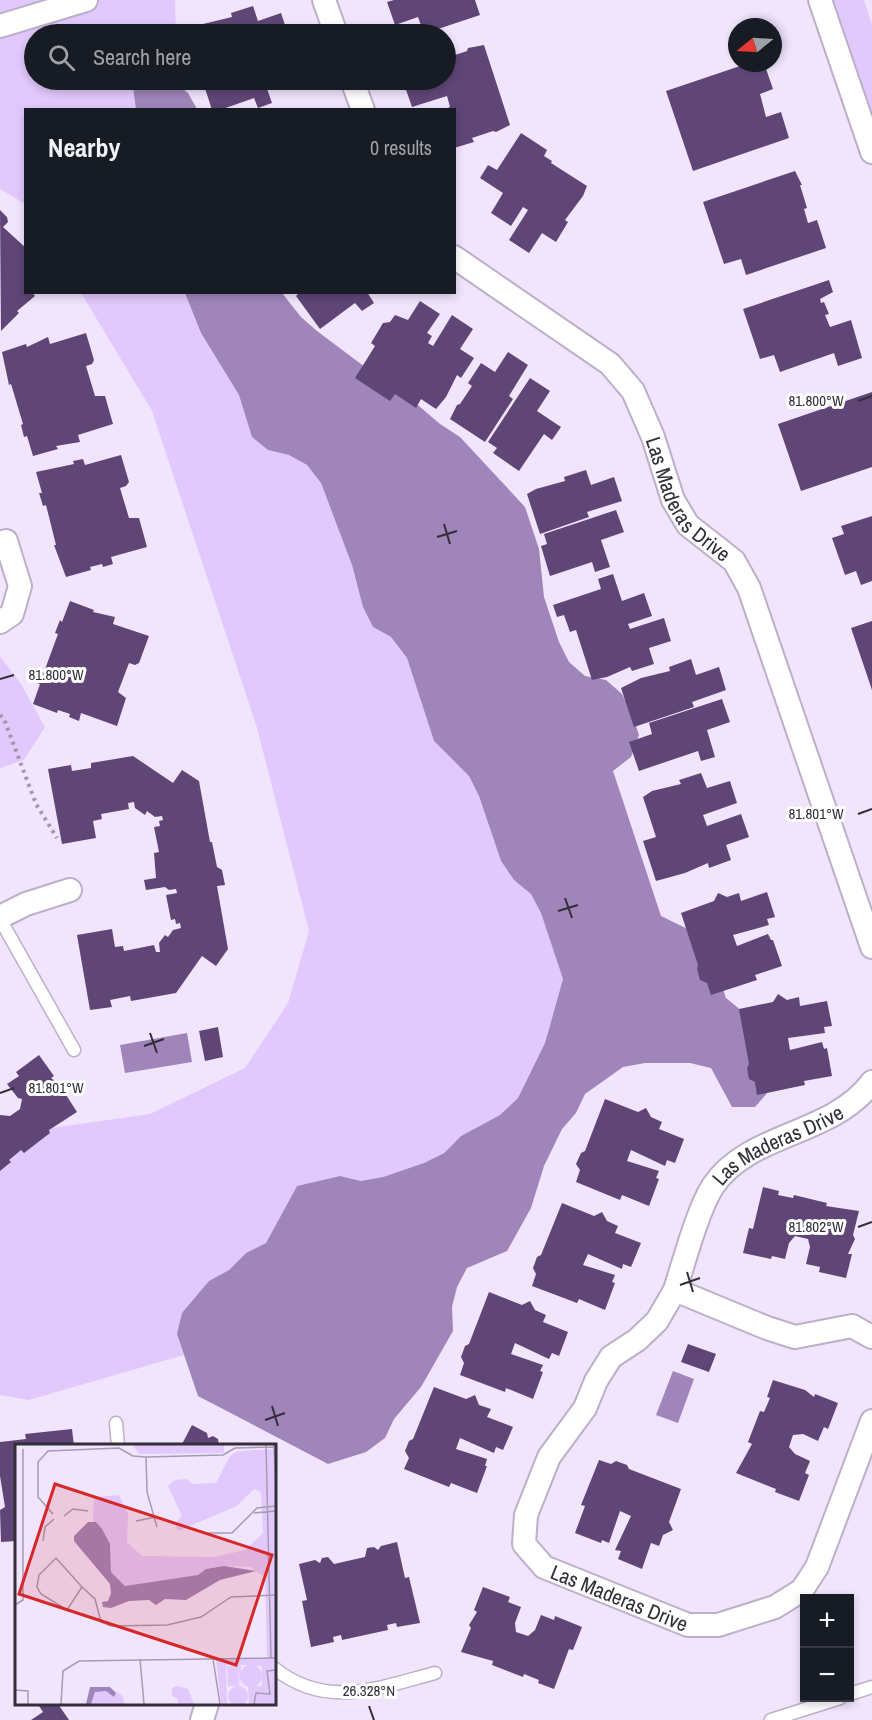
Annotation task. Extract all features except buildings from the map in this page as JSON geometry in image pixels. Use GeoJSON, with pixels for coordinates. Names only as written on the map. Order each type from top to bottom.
{"type":"FeatureCollection","features":[{"type":"Feature","properties":{"kind":"street"},"geometry":{"type":"LineString","coordinates":[[0,26],[86,0]]}},
{"type":"Feature","properties":{"kind":"street"},"geometry":{"type":"LineString","coordinates":[[324,0],[332,24]]}},
{"type":"Feature","properties":{"kind":"street"},"geometry":{"type":"LineString","coordinates":[[820,0],[872,152]]}},
{"type":"Feature","properties":{"kind":"street"},"geometry":{"type":"LineString","coordinates":[[356,90],[362,108]]}},
{"type":"Feature","properties":{"kind":"street","name":"Las Maderas Drive"},"geometry":{"type":"LineString","coordinates":[[456,258],[588,346],[610,364],[633,391],[653,437],[673,500],[688,525],[734,561],[749,588],[872,947]]}},
{"type":"Feature","properties":{"kind":"street"},"geometry":{"type":"LineString","coordinates":[[0,622],[12,614],[20,586],[2,535]]}},
{"type":"Feature","properties":{"kind":"street"},"geometry":{"type":"LineString","coordinates":[[0,918],[26,904],[70,890]]}},
{"type":"Feature","properties":{"kind":"street","name":"Las Maderas Drive"},"geometry":{"type":"LineString","coordinates":[[872,1082],[863,1094],[838,1113],[732,1165],[712,1187],[675,1290],[657,1321],[637,1340],[611,1357],[596,1381],[585,1408],[549,1457],[526,1515],[524,1544],[544,1567],[688,1625],[718,1625],[776,1607],[801,1590],[817,1567],[872,1421]]}},
{"type":"Feature","properties":{"kind":"street"},"geometry":{"type":"LineString","coordinates":[[675,1290],[767,1328],[795,1337],[852,1326],[872,1337]]}},
{"type":"Feature","properties":{"kind":"street"},"geometry":{"type":"LineString","coordinates":[[202,1720],[207,1705]]}},
{"type":"Feature","properties":{"kind":"lane"},"geometry":{"type":"LineString","coordinates":[[0,918],[74,1050]]}},
{"type":"Feature","properties":{"kind":"lane"},"geometry":{"type":"LineString","coordinates":[[116,1423],[118,1444]]}},
{"type":"Feature","properties":{"kind":"lane"},"geometry":{"type":"LineString","coordinates":[[276,1669],[308,1689],[331,1693],[381,1688],[435,1673]]}},
{"type":"Feature","properties":{"kind":"lane"},"geometry":{"type":"LineString","coordinates":[[854,1693],[872,1687]]}},
{"type":"Feature","properties":{"kind":"lane"},"geometry":{"type":"LineString","coordinates":[[771,1720],[827,1702]]}},
{"type":"Feature","properties":{"kind":"path"},"geometry":{"type":"LineString","coordinates":[[0,715],[4,719],[21,761],[36,804],[57,838]]}},
{"type":"Feature","properties":{"kind":"shaded area"},"geometry":{"type":"Polygon","coordinates":[[[0,0],[175,0],[176,24],[24,24],[24,90],[133,90],[136,108],[24,108],[24,203],[0,189],[0,0]]]}},
{"type":"Feature","properties":{"kind":"shaded area"},"geometry":{"type":"Polygon","coordinates":[[[824,0],[864,0],[872,25],[872,134],[824,0]]]}},
{"type":"Feature","properties":{"kind":"shaded area"},"geometry":{"type":"Polygon","coordinates":[[[133,90],[184,90],[196,108],[136,108],[133,90]]]}},
{"type":"Feature","properties":{"kind":"shaded area"},"geometry":{"type":"Polygon","coordinates":[[[82,294],[185,294],[201,333],[239,395],[252,437],[268,450],[289,455],[307,465],[321,483],[352,565],[363,607],[373,627],[391,637],[407,658],[434,741],[469,776],[479,796],[501,861],[514,880],[531,894],[541,913],[563,979],[545,1043],[518,1098],[500,1115],[461,1136],[443,1153],[424,1163],[383,1177],[361,1181],[340,1176],[297,1186],[266,1243],[246,1253],[229,1270],[209,1281],[177,1334],[184,1355],[29,1400],[0,1395],[0,1164],[44,1129],[150,1114],[245,1068],[288,1003],[309,931],[257,728],[152,411],[82,294]]]}},
{"type":"Feature","properties":{"kind":"shaded area"},"geometry":{"type":"Polygon","coordinates":[[[185,294],[283,294],[301,317],[317,331],[373,373],[392,383],[440,424],[460,437],[525,507],[539,549],[544,597],[559,642],[569,662],[585,676],[606,680],[622,694],[639,735],[631,757],[613,771],[661,916],[698,934],[711,953],[726,998],[759,1025],[769,1091],[755,1107],[732,1107],[711,1068],[690,1063],[645,1063],[623,1067],[585,1094],[576,1113],[562,1129],[544,1166],[531,1208],[507,1251],[467,1268],[457,1287],[452,1307],[453,1331],[421,1387],[394,1419],[385,1438],[366,1452],[328,1464],[198,1396],[177,1334],[182,1313],[209,1281],[229,1270],[246,1253],[266,1243],[297,1186],[340,1176],[361,1181],[383,1177],[424,1163],[444,1153],[461,1136],[500,1115],[518,1098],[545,1043],[563,979],[541,913],[531,894],[514,880],[501,861],[479,796],[469,776],[434,741],[407,658],[391,637],[373,627],[363,607],[352,565],[321,483],[307,465],[289,455],[268,450],[252,437],[239,395],[201,333],[185,294]]]}},
{"type":"Feature","properties":{"kind":"shaded area"},"geometry":{"type":"Polygon","coordinates":[[[0,656],[21,684],[45,727],[24,760],[0,768],[0,656]]]}},
{"type":"Feature","properties":{"kind":"shaded area"},"geometry":{"type":"Polygon","coordinates":[[[187,1033],[192,1062],[125,1073],[120,1045],[187,1033]]]}},
{"type":"Feature","properties":{"kind":"shaded area"},"geometry":{"type":"Polygon","coordinates":[[[673,1371],[694,1379],[678,1423],[656,1415],[673,1371]]]}}]}
